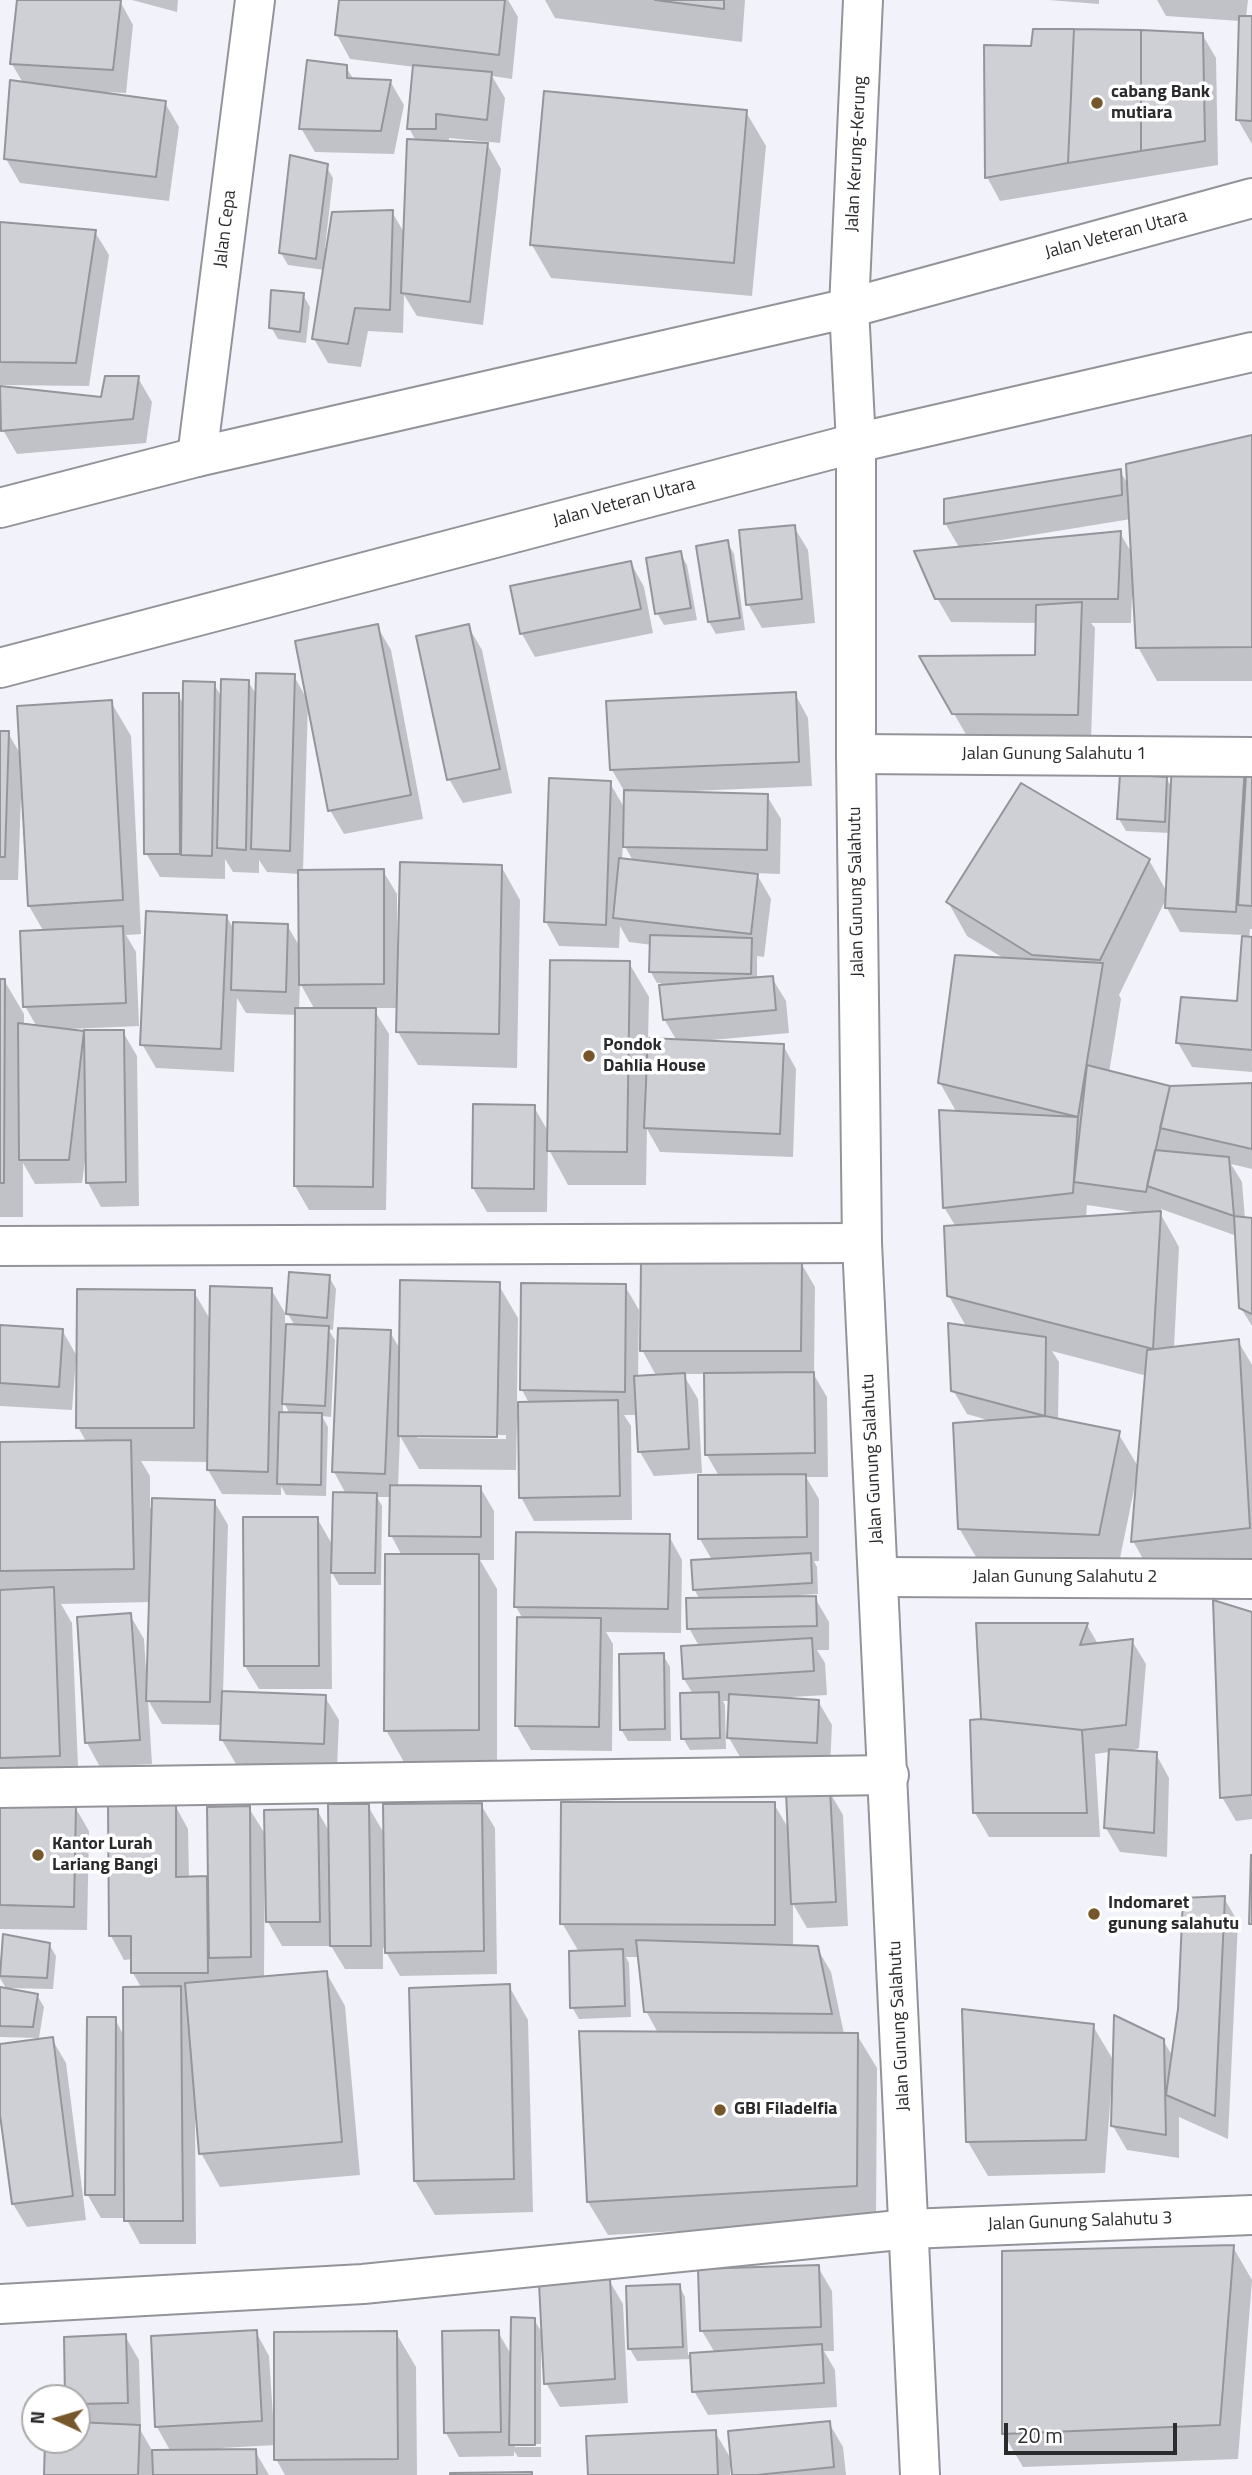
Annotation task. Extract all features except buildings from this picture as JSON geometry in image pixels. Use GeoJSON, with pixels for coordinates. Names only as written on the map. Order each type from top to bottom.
{"type":"FeatureCollection","features":[{"type":"Feature","properties":{"kind":"street","name":"Jalan Cepa"},"geometry":{"type":"LineString","coordinates":[[197,457],[255,0]]}},
{"type":"Feature","properties":{"kind":"street","name":"Jalan Kerung-Kerung"},"geometry":{"type":"LineString","coordinates":[[856,443],[849,308],[863,0]]}},
{"type":"Feature","properties":{"kind":"street","name":"Jalan Veteran Utara"},"geometry":{"type":"LineString","coordinates":[[0,508],[197,457],[849,308],[1252,198]]}},
{"type":"Feature","properties":{"kind":"street","name":"Jalan Veteran Utara"},"geometry":{"type":"LineString","coordinates":[[0,668],[856,443],[1252,352]]}},
{"type":"Feature","properties":{"kind":"street","name":"Jalan Gunung Salahutu"},"geometry":{"type":"LineString","coordinates":[[856,443],[856,754],[862,1243],[920,2475]]}},
{"type":"Feature","properties":{"kind":"street","name":"Jalan Gunung Salahutu 1"},"geometry":{"type":"LineString","coordinates":[[856,754],[1252,757]]}},
{"type":"Feature","properties":{"kind":"street"},"geometry":{"type":"LineString","coordinates":[[0,1246],[862,1243]]}},
{"type":"Feature","properties":{"kind":"street","name":"Jalan Gunung Salahutu 2"},"geometry":{"type":"LineString","coordinates":[[878,1577],[1252,1579]]}},
{"type":"Feature","properties":{"kind":"street"},"geometry":{"type":"LineString","coordinates":[[0,1788],[889,1776]]}},
{"type":"Feature","properties":{"kind":"street","name":"Jalan Gunung Salahutu 3"},"geometry":{"type":"LineString","coordinates":[[0,2304],[363,2284],[909,2229],[1252,2215]]}},
{"type":"Feature","properties":{"kind":"place","name":"cabang Bank mutiara"},"geometry":{"type":"Point","coordinates":[1097,103]}},
{"type":"Feature","properties":{"kind":"place","name":"Pondok Dahlia House"},"geometry":{"type":"Point","coordinates":[589,1056]}},
{"type":"Feature","properties":{"kind":"place","name":"Kantor Lurah Lariang Bangi"},"geometry":{"type":"Point","coordinates":[38,1855]}},
{"type":"Feature","properties":{"kind":"place","name":"Indomaret gunung salahutu"},"geometry":{"type":"Point","coordinates":[1094,1914]}},
{"type":"Feature","properties":{"kind":"place","name":"GBI Filadelfia"},"geometry":{"type":"Point","coordinates":[720,2110]}}]}
